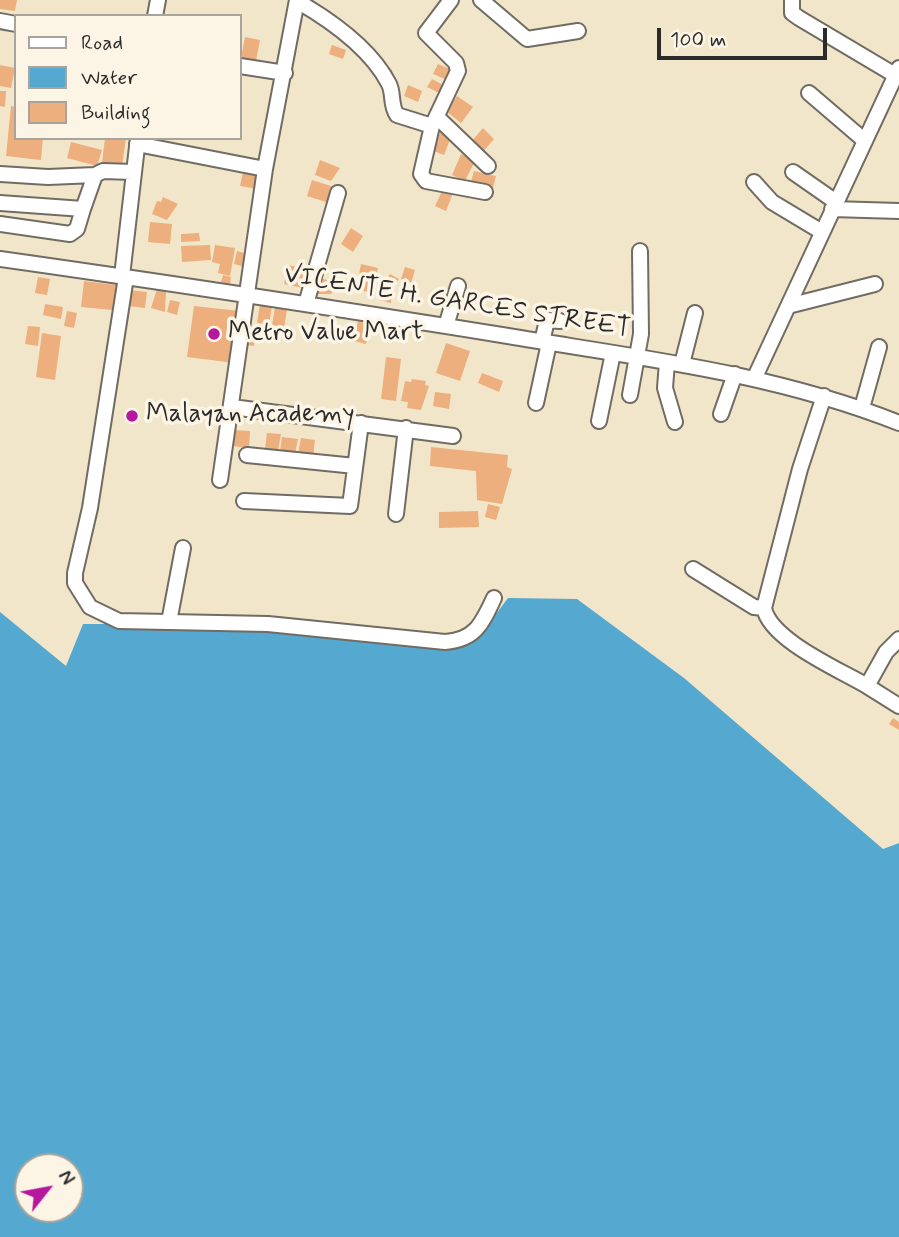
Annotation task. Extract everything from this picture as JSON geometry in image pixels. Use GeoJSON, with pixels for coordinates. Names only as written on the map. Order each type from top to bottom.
{"type":"FeatureCollection","features":[{"type":"Feature","properties":{"kind":"street"},"geometry":{"type":"LineString","coordinates":[[452,0],[426,33],[458,67],[435,121],[421,171],[422,178],[485,192]]}},
{"type":"Feature","properties":{"kind":"street"},"geometry":{"type":"LineString","coordinates":[[481,0],[527,39],[578,31]]}},
{"type":"Feature","properties":{"kind":"street"},"geometry":{"type":"LineString","coordinates":[[755,377],[897,72],[799,18],[792,13],[792,0]]}},
{"type":"Feature","properties":{"kind":"street"},"geometry":{"type":"LineString","coordinates":[[220,480],[265,169],[297,1],[321,16],[377,65],[391,88],[392,106],[397,115],[435,121],[488,166]]}},
{"type":"Feature","properties":{"kind":"street"},"geometry":{"type":"LineString","coordinates":[[242,66],[285,73]]}},
{"type":"Feature","properties":{"kind":"street"},"geometry":{"type":"LineString","coordinates":[[809,93],[864,141]]}},
{"type":"Feature","properties":{"kind":"street"},"geometry":{"type":"LineString","coordinates":[[265,169],[137,141],[124,276],[90,508],[75,583],[90,607],[119,621],[268,624],[458,641],[480,629],[494,598]]}},
{"type":"Feature","properties":{"kind":"street"},"geometry":{"type":"LineString","coordinates":[[0,174],[48,177],[95,175],[103,171],[133,172]]}},
{"type":"Feature","properties":{"kind":"street"},"geometry":{"type":"LineString","coordinates":[[793,172],[834,206],[899,211]]}},
{"type":"Feature","properties":{"kind":"street"},"geometry":{"type":"LineString","coordinates":[[0,224],[70,233],[77,229],[95,175]]}},
{"type":"Feature","properties":{"kind":"street"},"geometry":{"type":"LineString","coordinates":[[754,182],[772,202],[822,232]]}},
{"type":"Feature","properties":{"kind":"street"},"geometry":{"type":"LineString","coordinates":[[306,304],[338,193]]}},
{"type":"Feature","properties":{"kind":"street"},"geometry":{"type":"LineString","coordinates":[[0,202],[83,209]]}},
{"type":"Feature","properties":{"kind":"street"},"geometry":{"type":"LineString","coordinates":[[630,394],[641,334],[640,251]]}},
{"type":"Feature","properties":{"kind":"street","name":"VICENTE H. GARCES STREET"},"geometry":{"type":"LineString","coordinates":[[0,259],[247,294],[755,377],[862,408],[899,423]]}},
{"type":"Feature","properties":{"kind":"street"},"geometry":{"type":"LineString","coordinates":[[788,306],[875,284]]}},
{"type":"Feature","properties":{"kind":"street"},"geometry":{"type":"LineString","coordinates":[[446,326],[458,286]]}},
{"type":"Feature","properties":{"kind":"street"},"geometry":{"type":"LineString","coordinates":[[675,422],[665,388],[695,313]]}},
{"type":"Feature","properties":{"kind":"street"},"geometry":{"type":"LineString","coordinates":[[536,403],[547,320],[560,321]]}},
{"type":"Feature","properties":{"kind":"street"},"geometry":{"type":"LineString","coordinates":[[862,408],[879,347]]}},
{"type":"Feature","properties":{"kind":"street"},"geometry":{"type":"LineString","coordinates":[[599,421],[613,353]]}},
{"type":"Feature","properties":{"kind":"street"},"geometry":{"type":"LineString","coordinates":[[721,414],[736,374]]}},
{"type":"Feature","properties":{"kind":"street"},"geometry":{"type":"LineString","coordinates":[[824,396],[797,482],[764,608],[769,622],[782,635],[899,706]]}},
{"type":"Feature","properties":{"kind":"street"},"geometry":{"type":"LineString","coordinates":[[232,407],[453,436]]}},
{"type":"Feature","properties":{"kind":"street"},"geometry":{"type":"LineString","coordinates":[[244,501],[349,506],[361,423]]}},
{"type":"Feature","properties":{"kind":"street"},"geometry":{"type":"LineString","coordinates":[[396,514],[406,428]]}},
{"type":"Feature","properties":{"kind":"street"},"geometry":{"type":"LineString","coordinates":[[247,455],[355,466]]}},
{"type":"Feature","properties":{"kind":"street"},"geometry":{"type":"LineString","coordinates":[[169,622],[183,548]]}},
{"type":"Feature","properties":{"kind":"street"},"geometry":{"type":"LineString","coordinates":[[693,569],[754,607],[764,608]]}},
{"type":"Feature","properties":{"kind":"street"},"geometry":{"type":"LineString","coordinates":[[867,686],[886,652],[899,639]]}},
{"type":"Feature","properties":{"kind":"water"},"geometry":{"type":"Polygon","coordinates":[[[508,598],[577,599],[684,678],[883,849],[899,843],[899,1237],[0,1237],[0,612],[66,666],[83,624],[193,624],[238,632],[272,626],[340,637],[481,634],[508,598]]]}},
{"type":"Feature","properties":{"kind":"building"},"geometry":{"type":"Polygon","coordinates":[[[0,0],[17,0],[15,11],[0,9],[0,0]]]}},
{"type":"Feature","properties":{"kind":"building"},"geometry":{"type":"Polygon","coordinates":[[[245,37],[260,40],[256,61],[242,58],[245,37]]]}},
{"type":"Feature","properties":{"kind":"building"},"geometry":{"type":"Polygon","coordinates":[[[332,45],[346,50],[343,59],[329,54],[332,45]]]}},
{"type":"Feature","properties":{"kind":"building"},"geometry":{"type":"Polygon","coordinates":[[[438,64],[452,70],[447,80],[433,74],[438,64]]]}},
{"type":"Feature","properties":{"kind":"building"},"geometry":{"type":"Polygon","coordinates":[[[0,65],[14,68],[11,88],[0,86],[0,65]]]}},
{"type":"Feature","properties":{"kind":"building"},"geometry":{"type":"Polygon","coordinates":[[[432,79],[447,87],[443,95],[427,87],[432,79]]]}},
{"type":"Feature","properties":{"kind":"building"},"geometry":{"type":"Polygon","coordinates":[[[408,85],[422,91],[418,102],[404,96],[408,85]]]}},
{"type":"Feature","properties":{"kind":"building"},"geometry":{"type":"Polygon","coordinates":[[[0,91],[6,91],[5,107],[0,106],[0,91]]]}},
{"type":"Feature","properties":{"kind":"building"},"geometry":{"type":"Polygon","coordinates":[[[457,96],[473,107],[461,123],[446,111],[457,96]]]}},
{"type":"Feature","properties":{"kind":"building"},"geometry":{"type":"Polygon","coordinates":[[[11,106],[14,107],[14,140],[43,140],[41,160],[6,156],[11,106]]]}},
{"type":"Feature","properties":{"kind":"building"},"geometry":{"type":"Polygon","coordinates":[[[483,128],[494,139],[482,153],[471,142],[483,128]]]}},
{"type":"Feature","properties":{"kind":"building"},"geometry":{"type":"Polygon","coordinates":[[[441,132],[451,137],[444,155],[431,150],[441,132]]]}},
{"type":"Feature","properties":{"kind":"building"},"geometry":{"type":"Polygon","coordinates":[[[105,140],[126,140],[122,166],[102,163],[105,140]]]}},
{"type":"Feature","properties":{"kind":"building"},"geometry":{"type":"Polygon","coordinates":[[[71,142],[102,150],[97,166],[67,158],[71,142]]]}},
{"type":"Feature","properties":{"kind":"building"},"geometry":{"type":"Polygon","coordinates":[[[461,154],[475,161],[465,181],[452,175],[461,154]]]}},
{"type":"Feature","properties":{"kind":"building"},"geometry":{"type":"Polygon","coordinates":[[[320,160],[340,168],[331,181],[315,175],[320,160]]]}},
{"type":"Feature","properties":{"kind":"building"},"geometry":{"type":"Polygon","coordinates":[[[474,171],[496,176],[492,191],[470,185],[474,171]]]}},
{"type":"Feature","properties":{"kind":"building"},"geometry":{"type":"Polygon","coordinates":[[[243,172],[261,176],[258,189],[240,186],[243,172]]]}},
{"type":"Feature","properties":{"kind":"building"},"geometry":{"type":"Polygon","coordinates":[[[312,180],[334,187],[329,203],[307,196],[312,180]]]}},
{"type":"Feature","properties":{"kind":"building"},"geometry":{"type":"Polygon","coordinates":[[[443,189],[453,193],[446,211],[435,206],[443,189]]]}},
{"type":"Feature","properties":{"kind":"building"},"geometry":{"type":"Polygon","coordinates":[[[163,197],[178,204],[167,220],[152,214],[157,201],[161,202],[163,197]]]}},
{"type":"Feature","properties":{"kind":"building"},"geometry":{"type":"Polygon","coordinates":[[[150,222],[172,224],[170,244],[148,242],[150,222]]]}},
{"type":"Feature","properties":{"kind":"building"},"geometry":{"type":"Polygon","coordinates":[[[351,228],[363,236],[353,252],[341,244],[351,228]]]}},
{"type":"Feature","properties":{"kind":"building"},"geometry":{"type":"Polygon","coordinates":[[[199,233],[200,241],[181,242],[181,234],[199,233]]]}},
{"type":"Feature","properties":{"kind":"building"},"geometry":{"type":"Polygon","coordinates":[[[210,245],[211,260],[182,262],[181,246],[210,245]]]}},
{"type":"Feature","properties":{"kind":"building"},"geometry":{"type":"Polygon","coordinates":[[[215,245],[235,248],[230,276],[218,273],[220,264],[212,262],[215,245]]]}},
{"type":"Feature","properties":{"kind":"building"},"geometry":{"type":"Polygon","coordinates":[[[237,251],[248,254],[245,267],[234,264],[237,251]]]}},
{"type":"Feature","properties":{"kind":"building"},"geometry":{"type":"Polygon","coordinates":[[[361,264],[378,268],[372,293],[351,288],[353,279],[358,280],[361,264]]]}},
{"type":"Feature","properties":{"kind":"building"},"geometry":{"type":"Polygon","coordinates":[[[288,265],[306,269],[303,288],[284,284],[288,265]]]}},
{"type":"Feature","properties":{"kind":"building"},"geometry":{"type":"Polygon","coordinates":[[[405,267],[415,270],[411,283],[401,279],[405,267]]]}},
{"type":"Feature","properties":{"kind":"building"},"geometry":{"type":"Polygon","coordinates":[[[390,274],[399,279],[392,289],[384,283],[390,274]]]}},
{"type":"Feature","properties":{"kind":"building"},"geometry":{"type":"Polygon","coordinates":[[[223,275],[231,277],[230,284],[221,282],[223,275]]]}},
{"type":"Feature","properties":{"kind":"building"},"geometry":{"type":"Polygon","coordinates":[[[38,277],[50,279],[47,295],[35,293],[38,277]]]}},
{"type":"Feature","properties":{"kind":"building"},"geometry":{"type":"Polygon","coordinates":[[[321,278],[338,284],[331,294],[315,294],[321,278]]]}},
{"type":"Feature","properties":{"kind":"building"},"geometry":{"type":"Polygon","coordinates":[[[84,281],[116,285],[112,310],[81,307],[84,281]]]}},
{"type":"Feature","properties":{"kind":"building"},"geometry":{"type":"Polygon","coordinates":[[[157,289],[166,291],[165,312],[151,308],[157,289]]]}},
{"type":"Feature","properties":{"kind":"building"},"geometry":{"type":"Polygon","coordinates":[[[130,290],[147,292],[145,308],[128,306],[130,290]]]}},
{"type":"Feature","properties":{"kind":"building"},"geometry":{"type":"Polygon","coordinates":[[[380,291],[392,293],[391,303],[379,300],[380,291]]]}},
{"type":"Feature","properties":{"kind":"building"},"geometry":{"type":"Polygon","coordinates":[[[170,300],[180,302],[177,315],[167,312],[170,300]]]}},
{"type":"Feature","properties":{"kind":"building"},"geometry":{"type":"Polygon","coordinates":[[[45,304],[63,307],[61,319],[43,315],[45,304]]]}},
{"type":"Feature","properties":{"kind":"building"},"geometry":{"type":"Polygon","coordinates":[[[260,304],[272,306],[269,325],[257,323],[260,304]]]}},
{"type":"Feature","properties":{"kind":"building","name":"Metro Value Mart"},"geometry":{"type":"Polygon","coordinates":[[[194,306],[240,311],[235,363],[187,357],[194,306]]]}},
{"type":"Feature","properties":{"kind":"building"},"geometry":{"type":"Polygon","coordinates":[[[275,307],[287,310],[284,328],[272,325],[275,307]]]}},
{"type":"Feature","properties":{"kind":"building"},"geometry":{"type":"Polygon","coordinates":[[[67,311],[77,313],[74,328],[64,326],[67,311]]]}},
{"type":"Feature","properties":{"kind":"building"},"geometry":{"type":"Polygon","coordinates":[[[358,321],[370,324],[366,344],[354,341],[358,321]]]}},
{"type":"Feature","properties":{"kind":"building"},"geometry":{"type":"Polygon","coordinates":[[[28,326],[40,327],[38,346],[25,344],[28,326]]]}},
{"type":"Feature","properties":{"kind":"building"},"geometry":{"type":"Polygon","coordinates":[[[257,326],[267,327],[266,336],[255,334],[257,326]]]}},
{"type":"Feature","properties":{"kind":"building"},"geometry":{"type":"Polygon","coordinates":[[[42,333],[61,336],[55,380],[36,377],[42,333]]]}},
{"type":"Feature","properties":{"kind":"building"},"geometry":{"type":"Polygon","coordinates":[[[247,335],[254,336],[254,346],[246,345],[247,335]]]}},
{"type":"Feature","properties":{"kind":"building"},"geometry":{"type":"Polygon","coordinates":[[[446,343],[470,351],[460,381],[436,373],[446,343]]]}},
{"type":"Feature","properties":{"kind":"building"},"geometry":{"type":"Polygon","coordinates":[[[386,357],[401,359],[396,401],[381,399],[386,357]]]}},
{"type":"Feature","properties":{"kind":"building"},"geometry":{"type":"Polygon","coordinates":[[[482,373],[503,381],[499,392],[478,383],[482,373]]]}},
{"type":"Feature","properties":{"kind":"building"},"geometry":{"type":"Polygon","coordinates":[[[412,379],[426,381],[425,385],[429,386],[421,410],[407,408],[408,402],[401,401],[405,381],[411,382],[412,379]]]}},
{"type":"Feature","properties":{"kind":"building"},"geometry":{"type":"Polygon","coordinates":[[[435,392],[451,394],[449,409],[433,406],[435,392]]]}},
{"type":"Feature","properties":{"kind":"building"},"geometry":{"type":"Polygon","coordinates":[[[234,430],[250,431],[249,448],[233,446],[234,430]]]}},
{"type":"Feature","properties":{"kind":"building"},"geometry":{"type":"Polygon","coordinates":[[[267,433],[281,434],[278,451],[265,449],[267,433]]]}},
{"type":"Feature","properties":{"kind":"building"},"geometry":{"type":"Polygon","coordinates":[[[282,437],[298,439],[295,454],[280,451],[282,437]]]}},
{"type":"Feature","properties":{"kind":"building"},"geometry":{"type":"Polygon","coordinates":[[[301,438],[315,440],[313,457],[298,454],[301,438]]]}},
{"type":"Feature","properties":{"kind":"building"},"geometry":{"type":"Polygon","coordinates":[[[431,447],[508,455],[507,467],[512,469],[502,504],[477,500],[476,471],[430,466],[431,447]]]}},
{"type":"Feature","properties":{"kind":"building"},"geometry":{"type":"Polygon","coordinates":[[[488,504],[500,507],[496,520],[485,517],[488,504]]]}},
{"type":"Feature","properties":{"kind":"building"},"geometry":{"type":"Polygon","coordinates":[[[478,511],[479,527],[439,528],[439,512],[478,511]]]}},
{"type":"Feature","properties":{"kind":"building"},"geometry":{"type":"Polygon","coordinates":[[[893,718],[899,722],[899,730],[889,724],[893,718]]]}},
{"type":"Feature","properties":{"kind":"place","name":"Metro Value Mart"},"geometry":{"type":"Point","coordinates":[214,334]}},
{"type":"Feature","properties":{"kind":"place","name":"Malayan Academy"},"geometry":{"type":"Point","coordinates":[132,416]}}]}
